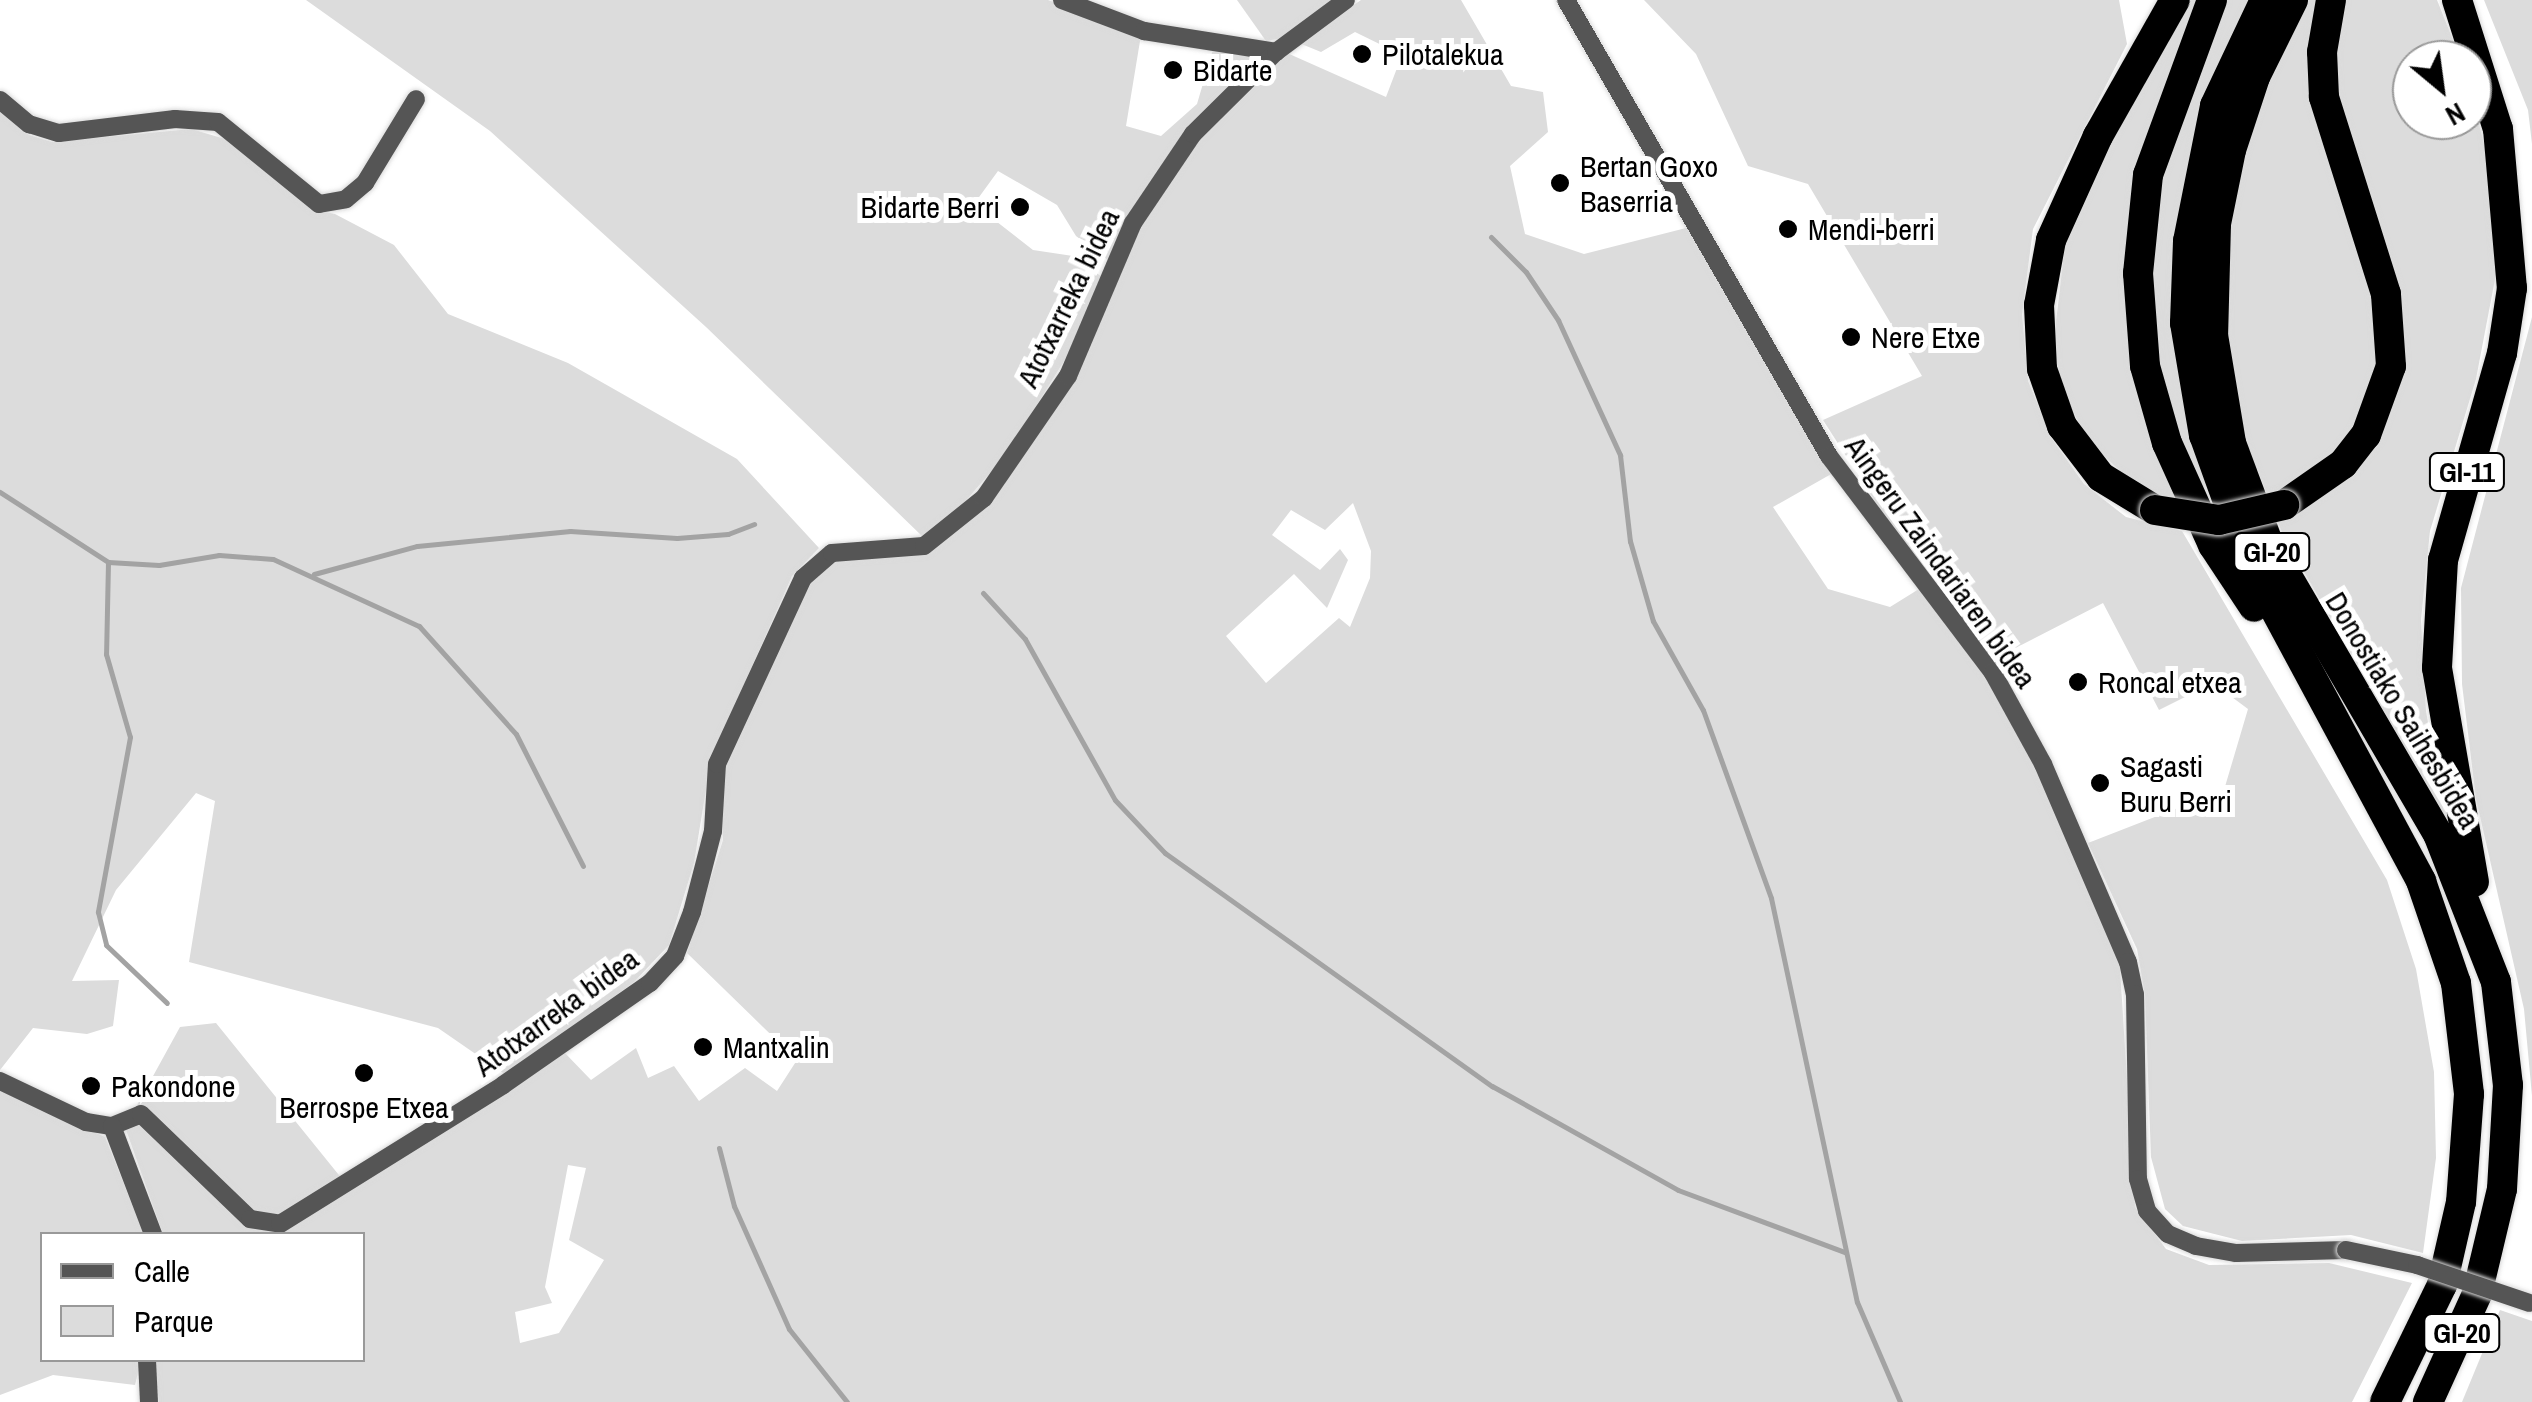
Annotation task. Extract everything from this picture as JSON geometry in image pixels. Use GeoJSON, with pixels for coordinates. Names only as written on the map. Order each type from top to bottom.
{"type":"FeatureCollection","features":[{"type":"Feature","properties":{"kind":"highway"},"geometry":{"type":"LineString","coordinates":[[2175,0],[2098,136],[2051,240],[2040,305],[2042,369],[2062,426],[2101,477],[2155,510],[2219,520],[2284,506],[2343,464],[2366,435],[2391,366],[2386,294],[2324,98],[2322,52],[2331,0]]}},
{"type":"Feature","properties":{"kind":"highway"},"geometry":{"type":"LineString","coordinates":[[2212,0],[2148,175],[2138,273],[2145,366],[2167,443],[2213,545],[2366,776]]}},
{"type":"Feature","properties":{"kind":"highway","name":"Donostiako Saihesbidea"},"geometry":{"type":"LineString","coordinates":[[2264,0],[2231,62],[2201,157],[2188,240],[2185,323],[2222,497],[2256,575],[2421,881],[2456,984],[2470,1094],[2460,1202],[2442,1285],[2385,1402]]}},
{"type":"Feature","properties":{"kind":"highway","name":"Donostiako Saihesbidea"},"geometry":{"type":"LineString","coordinates":[[2293,0],[2255,77],[2222,187],[2212,298],[2223,407],[2269,545],[2438,834],[2488,948],[2508,1085],[2502,1190],[2477,1294],[2428,1402]]}},
{"type":"Feature","properties":{"kind":"highway","name":"GI-11"},"geometry":{"type":"LineString","coordinates":[[2457,0],[2498,129],[2512,288],[2502,353],[2443,560],[2436,668],[2488,948]]}},
{"type":"Feature","properties":{"kind":"street"},"geometry":{"type":"LineString","coordinates":[[1062,0],[1144,31],[1276,52]]}},
{"type":"Feature","properties":{"kind":"street","name":"Atotxarreka bidea"},"geometry":{"type":"LineString","coordinates":[[112,1126],[140,1114],[250,1219],[280,1224],[503,1085],[650,983],[675,956],[692,912],[713,831],[716,764],[803,578],[832,553],[924,546],[984,498],[1068,376],[1133,223],[1193,134],[1276,52],[1346,0]]}},
{"type":"Feature","properties":{"kind":"street","name":"Aingeru Zaindariaren bidea"},"geometry":{"type":"LineString","coordinates":[[1566,0],[1829,456],[1993,673],[2043,764],[2128,962],[2136,994],[2138,1178],[2147,1211],[2168,1234],[2196,1246],[2236,1253],[2346,1250],[2417,1265],[2530,1304]]}},
{"type":"Feature","properties":{"kind":"street"},"geometry":{"type":"LineString","coordinates":[[0,100],[29,124],[59,133],[175,119],[218,122],[310,197],[335,204],[374,172],[416,99]]}},
{"type":"Feature","properties":{"kind":"street"},"geometry":{"type":"LineString","coordinates":[[0,1081],[86,1122],[112,1126],[152,1232]]}},
{"type":"Feature","properties":{"kind":"street"},"geometry":{"type":"LineString","coordinates":[[147,1362],[148,1402]]}},
{"type":"Feature","properties":{"kind":"green space"},"geometry":{"type":"Polygon","coordinates":[[[306,0],[1048,0],[1141,35],[1126,126],[1161,136],[1197,104],[1214,46],[1265,56],[1186,132],[1108,260],[1076,236],[1057,205],[998,171],[974,204],[1033,250],[1073,256],[1102,277],[1081,334],[1004,457],[947,522],[922,536],[706,327],[490,131],[306,0]]]}},
{"type":"Feature","properties":{"kind":"green space"},"geometry":{"type":"Polygon","coordinates":[[[1237,0],[1339,0],[1288,37],[1266,41],[1237,0]]]}},
{"type":"Feature","properties":{"kind":"green space"},"geometry":{"type":"Polygon","coordinates":[[[1361,0],[1461,0],[1511,86],[1543,92],[1548,132],[1510,166],[1525,234],[1584,254],[1690,227],[1833,473],[1773,507],[1828,589],[1890,607],[1919,589],[2009,709],[2119,953],[2135,1207],[2166,1249],[2209,1265],[2329,1263],[2412,1283],[2352,1402],[159,1402],[154,1362],[365,1362],[365,1232],[162,1232],[125,1127],[180,1027],[216,1023],[351,1190],[563,1051],[591,1080],[636,1048],[648,1078],[674,1066],[699,1101],[745,1068],[777,1091],[797,1060],[687,953],[723,840],[722,769],[805,584],[834,558],[955,532],[1076,368],[1137,225],[1195,141],[1287,53],[1386,97],[1402,55],[1355,32],[1321,52],[1299,43],[1361,0]],[[1353,503],[1325,530],[1291,510],[1272,535],[1320,570],[1340,549],[1348,560],[1327,608],[1294,574],[1226,636],[1266,683],[1339,618],[1350,627],[1370,578],[1371,551],[1353,503]],[[568,1165],[545,1287],[552,1303],[515,1312],[520,1343],[559,1333],[604,1260],[569,1240],[586,1168],[568,1165]]]}},
{"type":"Feature","properties":{"kind":"green space"},"geometry":{"type":"Polygon","coordinates":[[[1644,0],[2119,0],[2127,44],[2033,229],[2022,314],[2028,381],[2052,439],[2084,484],[2126,517],[2182,531],[2387,880],[2416,969],[2434,1072],[2436,1158],[2423,1253],[2351,1235],[2242,1241],[2183,1226],[2165,1209],[2151,1157],[2145,995],[2137,949],[2088,843],[2224,790],[2248,709],[2213,683],[2159,710],[2103,603],[1994,659],[1878,506],[1823,420],[1922,376],[1808,184],[1748,166],[1696,54],[1644,0]]]}},
{"type":"Feature","properties":{"kind":"green space"},"geometry":{"type":"Polygon","coordinates":[[[2190,0],[2437,0],[2453,40],[2392,40],[2392,140],[2483,140],[2493,177],[2496,274],[2476,379],[2430,531],[2421,620],[2426,711],[2445,818],[2283,535],[2256,466],[2170,500],[2131,481],[2089,442],[2066,398],[2053,348],[2066,236],[2115,130],[2190,0]]]}},
{"type":"Feature","properties":{"kind":"green space"},"geometry":{"type":"Polygon","coordinates":[[[2484,0],[2532,0],[2532,144],[2528,110],[2484,0]]]}},
{"type":"Feature","properties":{"kind":"green space"},"geometry":{"type":"Polygon","coordinates":[[[0,108],[29,135],[52,142],[191,129],[232,141],[315,210],[335,214],[394,245],[448,314],[568,363],[737,459],[819,548],[792,576],[711,759],[694,863],[669,945],[634,982],[506,1075],[438,1028],[189,962],[215,801],[196,793],[116,890],[72,981],[119,980],[113,1026],[87,1034],[33,1028],[0,1070],[0,108]]]}},
{"type":"Feature","properties":{"kind":"green space"},"geometry":{"type":"Polygon","coordinates":[[[2532,317],[2532,1096],[2524,1009],[2476,799],[2462,684],[2461,588],[2532,317]]]}},
{"type":"Feature","properties":{"kind":"green space"},"geometry":{"type":"Polygon","coordinates":[[[0,1088],[105,1137],[143,1232],[40,1232],[40,1362],[141,1362],[135,1385],[53,1375],[0,1395],[0,1088]]]}},
{"type":"Feature","properties":{"kind":"green space"},"geometry":{"type":"Polygon","coordinates":[[[2500,1310],[2532,1321],[2532,1402],[2462,1402],[2500,1310]]]}},
{"type":"Feature","properties":{"kind":"waterway"},"geometry":{"type":"LineString","coordinates":[[1491,237],[1526,272],[1558,320],[1620,455],[1630,541],[1653,621],[1703,710],[1771,898],[1857,1302],[1900,1402]]}},
{"type":"Feature","properties":{"kind":"waterway"},"geometry":{"type":"LineString","coordinates":[[0,492],[108,562],[159,565],[219,555],[273,559],[419,626],[516,734],[583,866]]}},
{"type":"Feature","properties":{"kind":"waterway"},"geometry":{"type":"LineString","coordinates":[[314,574],[417,546],[570,531],[677,538],[728,534],[754,524]]}},
{"type":"Feature","properties":{"kind":"waterway"},"geometry":{"type":"LineString","coordinates":[[108,562],[106,654],[130,737],[98,912],[106,945],[167,1003]]}},
{"type":"Feature","properties":{"kind":"waterway"},"geometry":{"type":"LineString","coordinates":[[983,593],[1025,639],[1115,800],[1165,853],[1492,1086],[1678,1190],[1845,1252]]}},
{"type":"Feature","properties":{"kind":"waterway"},"geometry":{"type":"LineString","coordinates":[[719,1148],[734,1206],[789,1329],[847,1402]]}},
{"type":"Feature","properties":{"kind":"place","name":"Pilotalekua"},"geometry":{"type":"Point","coordinates":[1362,54]}},
{"type":"Feature","properties":{"kind":"place","name":"Bidarte"},"geometry":{"type":"Point","coordinates":[1173,70]}},
{"type":"Feature","properties":{"kind":"place","name":"Bertan Goxo Baserria"},"geometry":{"type":"Point","coordinates":[1560,183]}},
{"type":"Feature","properties":{"kind":"place","name":"Bidarte Berri"},"geometry":{"type":"Point","coordinates":[1020,207]}},
{"type":"Feature","properties":{"kind":"place","name":"Mendi-berri"},"geometry":{"type":"Point","coordinates":[1788,229]}},
{"type":"Feature","properties":{"kind":"place","name":"Nere Etxe"},"geometry":{"type":"Point","coordinates":[1851,337]}},
{"type":"Feature","properties":{"kind":"place","name":"Roncal etxea"},"geometry":{"type":"Point","coordinates":[2078,682]}},
{"type":"Feature","properties":{"kind":"place","name":"Sagasti Buru Berri"},"geometry":{"type":"Point","coordinates":[2100,783]}},
{"type":"Feature","properties":{"kind":"place","name":"Mantxalin"},"geometry":{"type":"Point","coordinates":[703,1047]}},
{"type":"Feature","properties":{"kind":"place","name":"Berrospe Etxea"},"geometry":{"type":"Point","coordinates":[364,1073]}},
{"type":"Feature","properties":{"kind":"place","name":"Pakondone"},"geometry":{"type":"Point","coordinates":[91,1086]}}]}
